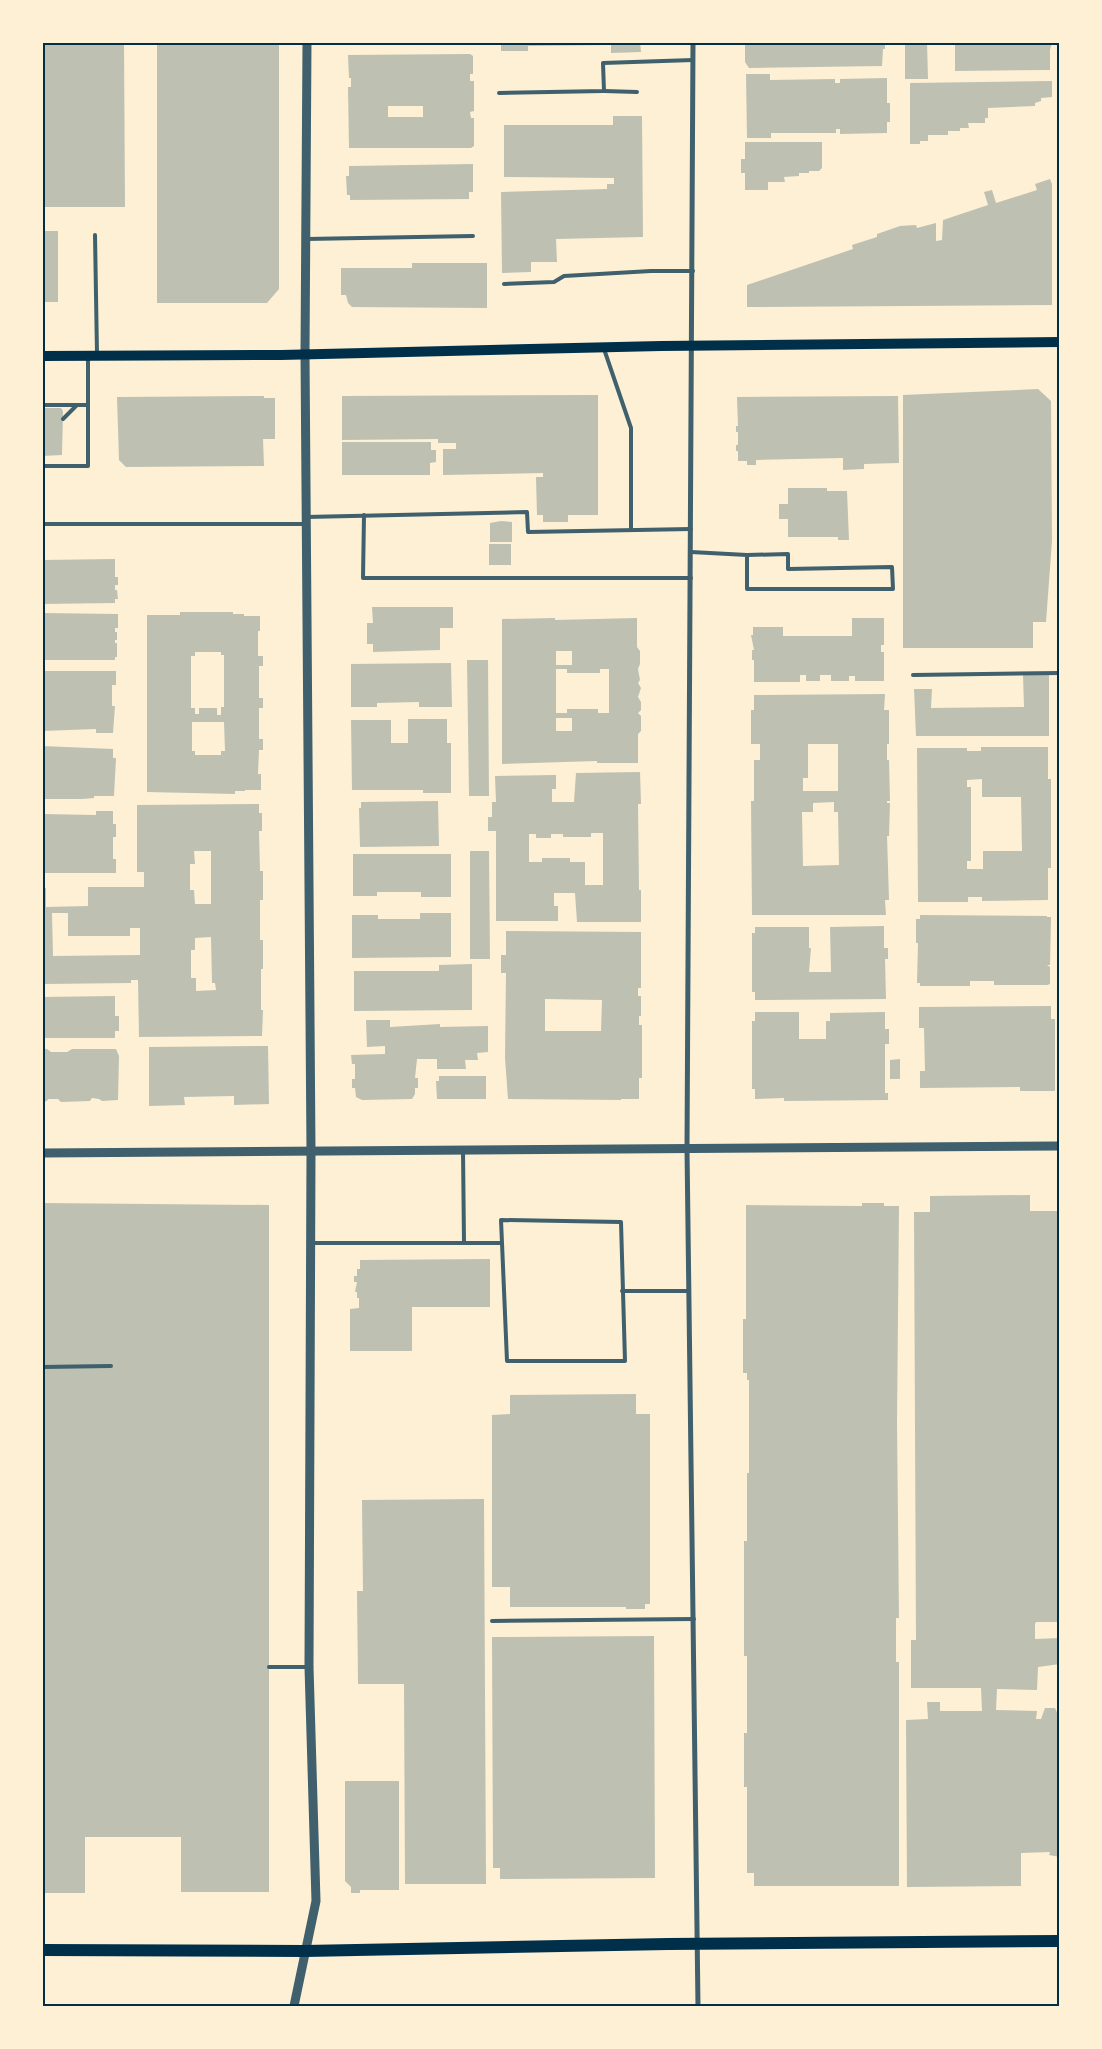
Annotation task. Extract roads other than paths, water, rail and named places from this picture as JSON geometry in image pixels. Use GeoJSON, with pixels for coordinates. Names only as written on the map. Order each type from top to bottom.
{"type":"FeatureCollection","features":[{"type":"Feature","properties":{"kind":"main road"},"geometry":{"type":"LineString","coordinates":[[42,356],[305,354],[692,346],[1060,342]]}},
{"type":"Feature","properties":{"kind":"main road"},"geometry":{"type":"LineString","coordinates":[[42,1950],[305,1951],[698,1944],[1060,1941]]}},
{"type":"Feature","properties":{"kind":"street"},"geometry":{"type":"LineString","coordinates":[[294,2006],[316,1901],[309,1667],[311,1151],[305,354],[307,42]]}},
{"type":"Feature","properties":{"kind":"street"},"geometry":{"type":"LineString","coordinates":[[693,42],[687,1149],[698,2006]]}},
{"type":"Feature","properties":{"kind":"street"},"geometry":{"type":"LineString","coordinates":[[42,1153],[1060,1146]]}},
{"type":"Feature","properties":{"kind":"lane"},"geometry":{"type":"LineString","coordinates":[[604,91],[603,63],[693,60]]}},
{"type":"Feature","properties":{"kind":"lane"},"geometry":{"type":"LineString","coordinates":[[498,92],[637,92]]}},
{"type":"Feature","properties":{"kind":"lane"},"geometry":{"type":"LineString","coordinates":[[42,466],[88,466],[88,405],[93,356],[95,235]]}},
{"type":"Feature","properties":{"kind":"lane"},"geometry":{"type":"LineString","coordinates":[[306,239],[474,236]]}},
{"type":"Feature","properties":{"kind":"lane"},"geometry":{"type":"LineString","coordinates":[[504,284],[554,282],[564,276],[651,271],[693,271]]}},
{"type":"Feature","properties":{"kind":"lane"},"geometry":{"type":"LineString","coordinates":[[604,348],[631,428],[631,530]]}},
{"type":"Feature","properties":{"kind":"lane"},"geometry":{"type":"LineString","coordinates":[[42,405],[88,405]]}},
{"type":"Feature","properties":{"kind":"lane"},"geometry":{"type":"LineString","coordinates":[[63,419],[77,405]]}},
{"type":"Feature","properties":{"kind":"lane"},"geometry":{"type":"LineString","coordinates":[[42,524],[306,520],[364,516],[527,512],[528,532],[691,529]]}},
{"type":"Feature","properties":{"kind":"lane"},"geometry":{"type":"LineString","coordinates":[[364,516],[363,578],[691,578]]}},
{"type":"Feature","properties":{"kind":"lane"},"geometry":{"type":"LineString","coordinates":[[691,552],[747,555],[788,554],[788,569],[892,567],[893,589],[747,589],[747,555]]}},
{"type":"Feature","properties":{"kind":"lane"},"geometry":{"type":"LineString","coordinates":[[914,676],[1060,673]]}},
{"type":"Feature","properties":{"kind":"lane"},"geometry":{"type":"LineString","coordinates":[[463,1150],[464,1242]]}},
{"type":"Feature","properties":{"kind":"lane"},"geometry":{"type":"LineString","coordinates":[[501,1220],[621,1222],[625,1361],[507,1361],[502,1242],[501,1220]]}},
{"type":"Feature","properties":{"kind":"lane"},"geometry":{"type":"LineString","coordinates":[[311,1243],[502,1242]]}},
{"type":"Feature","properties":{"kind":"lane"},"geometry":{"type":"LineString","coordinates":[[622,1291],[689,1291]]}},
{"type":"Feature","properties":{"kind":"lane"},"geometry":{"type":"LineString","coordinates":[[42,1367],[111,1366]]}},
{"type":"Feature","properties":{"kind":"lane"},"geometry":{"type":"LineString","coordinates":[[492,1621],[694,1619]]}},
{"type":"Feature","properties":{"kind":"lane"},"geometry":{"type":"LineString","coordinates":[[269,1667],[309,1667]]}}]}
